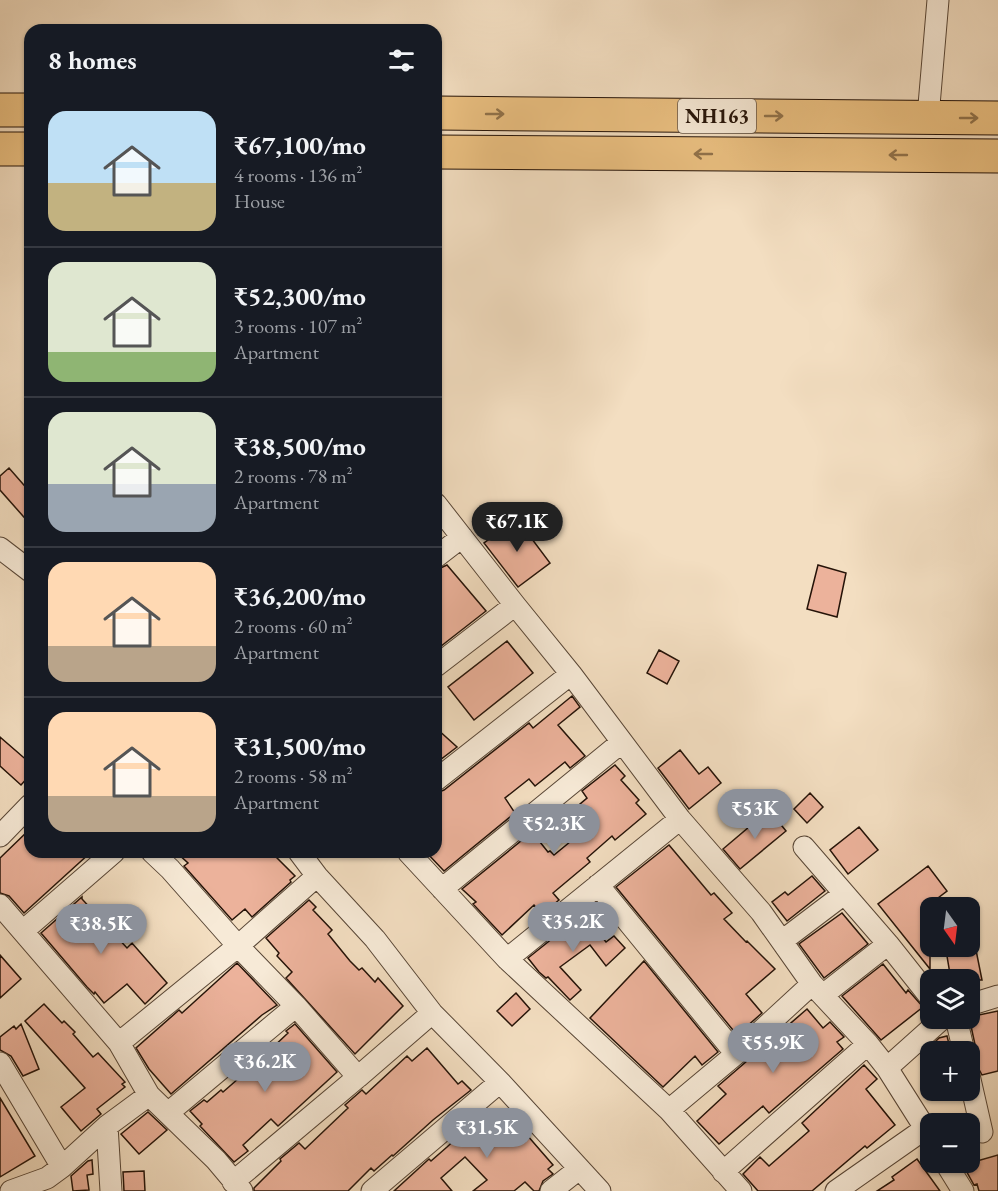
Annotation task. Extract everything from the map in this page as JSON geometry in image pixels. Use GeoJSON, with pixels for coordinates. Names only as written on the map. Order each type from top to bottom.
{"type":"FeatureCollection","features":[{"type":"Feature","properties":{"kind":"highway"},"geometry":{"type":"LineString","coordinates":[[0,110],[24,110]]}},
{"type":"Feature","properties":{"kind":"highway","name":"NH163"},"geometry":{"type":"LineString","coordinates":[[442,113],[998,118]]}},
{"type":"Feature","properties":{"kind":"highway"},"geometry":{"type":"LineString","coordinates":[[0,149],[24,149]]}},
{"type":"Feature","properties":{"kind":"highway","name":"NH163"},"geometry":{"type":"LineString","coordinates":[[442,152],[998,156]]}},
{"type":"Feature","properties":{"kind":"street"},"geometry":{"type":"LineString","coordinates":[[928,117],[938,0]]}},
{"type":"Feature","properties":{"kind":"street"},"geometry":{"type":"LineString","coordinates":[[442,512],[572,674],[680,819],[761,912],[818,989],[868,1044],[920,1120]]}},
{"type":"Feature","properties":{"kind":"street"},"geometry":{"type":"LineString","coordinates":[[442,552],[462,537]]}},
{"type":"Feature","properties":{"kind":"street"},"geometry":{"type":"LineString","coordinates":[[0,548],[24,566]]}},
{"type":"Feature","properties":{"kind":"street"},"geometry":{"type":"LineString","coordinates":[[442,661],[515,605]]}},
{"type":"Feature","properties":{"kind":"street"},"geometry":{"type":"LineString","coordinates":[[442,775],[572,674]]}},
{"type":"Feature","properties":{"kind":"street"},"geometry":{"type":"LineString","coordinates":[[442,889],[622,742]]}},
{"type":"Feature","properties":{"kind":"street"},"geometry":{"type":"LineString","coordinates":[[0,836],[24,812]]}},
{"type":"Feature","properties":{"kind":"street"},"geometry":{"type":"LineString","coordinates":[[507,959],[680,819]]}},
{"type":"Feature","properties":{"kind":"street"},"geometry":{"type":"LineString","coordinates":[[804,847],[920,984]]}},
{"type":"Feature","properties":{"kind":"street"},"geometry":{"type":"LineString","coordinates":[[23,931],[107,858]]}},
{"type":"Feature","properties":{"kind":"street"},"geometry":{"type":"LineString","coordinates":[[158,858],[237,946],[296,1006],[358,1077]]}},
{"type":"Feature","properties":{"kind":"street"},"geometry":{"type":"LineString","coordinates":[[304,858],[375,939],[432,1013],[500,1082],[600,1191]]}},
{"type":"Feature","properties":{"kind":"street"},"geometry":{"type":"LineString","coordinates":[[414,858],[507,959],[669,1110],[741,1191]]}},
{"type":"Feature","properties":{"kind":"street"},"geometry":{"type":"LineString","coordinates":[[119,1043],[237,946],[317,876]]}},
{"type":"Feature","properties":{"kind":"street"},"geometry":{"type":"LineString","coordinates":[[598,885],[736,1054]]}},
{"type":"Feature","properties":{"kind":"street"},"geometry":{"type":"LineString","coordinates":[[782,941],[844,894]]}},
{"type":"Feature","properties":{"kind":"street"},"geometry":{"type":"LineString","coordinates":[[0,905],[119,1043],[149,1095],[216,1160],[238,1187],[432,1013]]}},
{"type":"Feature","properties":{"kind":"street"},"geometry":{"type":"LineString","coordinates":[[669,1110],[818,989],[888,944]]}},
{"type":"Feature","properties":{"kind":"street"},"geometry":{"type":"LineString","coordinates":[[980,1002],[998,996]]}},
{"type":"Feature","properties":{"kind":"street"},"geometry":{"type":"LineString","coordinates":[[168,1113],[296,1006]]}},
{"type":"Feature","properties":{"kind":"street"},"geometry":{"type":"LineString","coordinates":[[886,1068],[930,1029]]}},
{"type":"Feature","properties":{"kind":"street"},"geometry":{"type":"LineString","coordinates":[[723,1172],[868,1044]]}},
{"type":"Feature","properties":{"kind":"street"},"geometry":{"type":"LineString","coordinates":[[0,1063],[62,1167]]}},
{"type":"Feature","properties":{"kind":"street"},"geometry":{"type":"LineString","coordinates":[[372,1191],[500,1082]]}},
{"type":"Feature","properties":{"kind":"street"},"geometry":{"type":"LineString","coordinates":[[11,1191],[47,1178],[108,1126],[149,1095]]}},
{"type":"Feature","properties":{"kind":"street"},"geometry":{"type":"LineString","coordinates":[[975,1101],[983,1132]]}},
{"type":"Feature","properties":{"kind":"street"},"geometry":{"type":"LineString","coordinates":[[108,1126],[111,1191]]}},
{"type":"Feature","properties":{"kind":"street"},"geometry":{"type":"LineString","coordinates":[[836,1191],[920,1137]]}},
{"type":"Feature","properties":{"kind":"street"},"geometry":{"type":"LineString","coordinates":[[551,1191],[579,1169]]}},
{"type":"Feature","properties":{"kind":"street"},"geometry":{"type":"LineString","coordinates":[[952,1173],[963,1191]]}},
{"type":"Feature","properties":{"kind":"building"},"geometry":{"type":"Polygon","coordinates":[[[9,468],[24,485],[24,517],[0,490],[0,476],[9,468]]]}},
{"type":"Feature","properties":{"kind":"building"},"geometry":{"type":"Polygon","coordinates":[[[517,519],[550,563],[518,587],[484,543],[517,519]]]}},
{"type":"Feature","properties":{"kind":"building"},"geometry":{"type":"Polygon","coordinates":[[[447,565],[486,611],[442,645],[442,567],[447,565]]]}},
{"type":"Feature","properties":{"kind":"building"},"geometry":{"type":"Polygon","coordinates":[[[818,565],[846,573],[837,617],[807,609],[818,565]]]}},
{"type":"Feature","properties":{"kind":"building"},"geometry":{"type":"Polygon","coordinates":[[[507,641],[533,673],[474,720],[448,687],[507,641]]]}},
{"type":"Feature","properties":{"kind":"building"},"geometry":{"type":"Polygon","coordinates":[[[659,650],[679,661],[667,684],[647,673],[659,650]]]}},
{"type":"Feature","properties":{"kind":"building"},"geometry":{"type":"Polygon","coordinates":[[[572,696],[580,707],[558,725],[585,756],[570,768],[565,762],[535,786],[529,779],[505,798],[515,813],[444,871],[432,858],[442,858],[442,791],[529,723],[533,728],[572,696]]]}},
{"type":"Feature","properties":{"kind":"building"},"geometry":{"type":"Polygon","coordinates":[[[442,733],[457,747],[442,758],[442,733]]]}},
{"type":"Feature","properties":{"kind":"building"},"geometry":{"type":"Polygon","coordinates":[[[0,737],[24,758],[24,782],[21,785],[0,766],[0,737]]]}},
{"type":"Feature","properties":{"kind":"building"},"geometry":{"type":"Polygon","coordinates":[[[680,750],[699,774],[708,767],[721,783],[689,809],[658,768],[680,750]]]}},
{"type":"Feature","properties":{"kind":"building"},"geometry":{"type":"Polygon","coordinates":[[[615,765],[625,776],[621,780],[639,800],[636,803],[646,814],[615,840],[612,836],[587,858],[590,862],[553,893],[559,900],[542,914],[534,905],[502,935],[473,904],[476,902],[462,889],[532,832],[548,852],[554,855],[576,837],[561,820],[587,798],[582,791],[615,765]]]}},
{"type":"Feature","properties":{"kind":"building"},"geometry":{"type":"Polygon","coordinates":[[[810,793],[823,807],[807,823],[794,809],[810,793]]]}},
{"type":"Feature","properties":{"kind":"building"},"geometry":{"type":"Polygon","coordinates":[[[769,810],[786,831],[740,869],[723,849],[769,810]]]}},
{"type":"Feature","properties":{"kind":"building"},"geometry":{"type":"Polygon","coordinates":[[[859,827],[878,850],[848,874],[830,850],[859,827]]]}},
{"type":"Feature","properties":{"kind":"building"},"geometry":{"type":"Polygon","coordinates":[[[24,835],[24,858],[84,858],[24,913],[9,896],[0,893],[0,858],[24,835]]]}},
{"type":"Feature","properties":{"kind":"building"},"geometry":{"type":"Polygon","coordinates":[[[669,845],[711,895],[714,893],[732,913],[724,919],[775,969],[746,994],[762,1013],[737,1035],[616,887],[669,845]]]}},
{"type":"Feature","properties":{"kind":"building"},"geometry":{"type":"Polygon","coordinates":[[[183,858],[277,858],[295,876],[252,917],[245,909],[232,920],[184,866],[188,863],[183,858]]]}},
{"type":"Feature","properties":{"kind":"building"},"geometry":{"type":"Polygon","coordinates":[[[928,866],[947,891],[939,897],[920,897],[920,956],[878,904],[928,866]]]}},
{"type":"Feature","properties":{"kind":"building"},"geometry":{"type":"Polygon","coordinates":[[[812,876],[825,891],[787,921],[772,902],[785,892],[788,895],[812,876]]]}},
{"type":"Feature","properties":{"kind":"building"},"geometry":{"type":"Polygon","coordinates":[[[82,897],[127,948],[132,943],[167,983],[145,1004],[127,984],[104,1003],[95,992],[94,994],[87,987],[41,933],[82,897]]]}},
{"type":"Feature","properties":{"kind":"building"},"geometry":{"type":"Polygon","coordinates":[[[309,900],[316,907],[313,910],[332,930],[328,934],[350,961],[359,970],[362,968],[375,982],[378,978],[403,1006],[355,1054],[286,978],[292,972],[277,956],[279,953],[266,938],[309,900]]]}},
{"type":"Feature","properties":{"kind":"building"},"geometry":{"type":"Polygon","coordinates":[[[842,913],[868,944],[824,978],[799,944],[842,913]]]}},
{"type":"Feature","properties":{"kind":"building"},"geometry":{"type":"Polygon","coordinates":[[[583,914],[606,942],[614,936],[625,948],[606,966],[590,945],[560,967],[581,990],[570,1000],[548,977],[546,978],[539,972],[528,958],[583,914]]]}},
{"type":"Feature","properties":{"kind":"building"},"geometry":{"type":"Polygon","coordinates":[[[0,955],[21,979],[0,998],[0,955]]]}},
{"type":"Feature","properties":{"kind":"building"},"geometry":{"type":"Polygon","coordinates":[[[920,957],[930,957],[930,969],[920,957]]]}},
{"type":"Feature","properties":{"kind":"building"},"geometry":{"type":"Polygon","coordinates":[[[947,957],[977,957],[980,969],[949,969],[947,957]]]}},
{"type":"Feature","properties":{"kind":"building"},"geometry":{"type":"Polygon","coordinates":[[[644,961],[718,1052],[702,1065],[695,1056],[663,1087],[590,1018],[644,961]]]}},
{"type":"Feature","properties":{"kind":"building"},"geometry":{"type":"Polygon","coordinates":[[[237,963],[277,1005],[262,1015],[171,1094],[149,1069],[136,1048],[179,1010],[182,1013],[237,963]]]}},
{"type":"Feature","properties":{"kind":"building"},"geometry":{"type":"Polygon","coordinates":[[[883,964],[906,993],[908,990],[920,1004],[920,1009],[881,1040],[842,996],[883,964]]]}},
{"type":"Feature","properties":{"kind":"building"},"geometry":{"type":"Polygon","coordinates":[[[516,993],[530,1009],[512,1026],[497,1011],[516,993]]]}},
{"type":"Feature","properties":{"kind":"building"},"geometry":{"type":"Polygon","coordinates":[[[44,1004],[62,1023],[64,1021],[75,1032],[73,1034],[93,1057],[98,1053],[125,1082],[122,1084],[125,1087],[97,1109],[101,1114],[81,1131],[61,1107],[85,1088],[25,1021],[44,1004]]]}},
{"type":"Feature","properties":{"kind":"building"},"geometry":{"type":"Polygon","coordinates":[[[807,1009],[823,1028],[830,1022],[844,1037],[837,1042],[843,1049],[769,1113],[763,1106],[719,1144],[697,1121],[726,1094],[718,1086],[807,1009]]]}},
{"type":"Feature","properties":{"kind":"building"},"geometry":{"type":"Polygon","coordinates":[[[998,1011],[998,1071],[982,1075],[980,1041],[974,1041],[972,1029],[980,1029],[980,1015],[998,1011]]]}},
{"type":"Feature","properties":{"kind":"building"},"geometry":{"type":"Polygon","coordinates":[[[21,1024],[39,1069],[23,1076],[11,1056],[0,1050],[0,1037],[14,1026],[16,1029],[21,1024]]]}},
{"type":"Feature","properties":{"kind":"building"},"geometry":{"type":"Polygon","coordinates":[[[295,1024],[337,1072],[278,1126],[271,1119],[243,1145],[248,1151],[234,1162],[200,1126],[202,1124],[190,1111],[204,1100],[207,1102],[221,1090],[223,1092],[295,1024]]]}},
{"type":"Feature","properties":{"kind":"building"},"geometry":{"type":"Polygon","coordinates":[[[947,1036],[948,1041],[936,1041],[947,1036]]]}},
{"type":"Feature","properties":{"kind":"building"},"geometry":{"type":"Polygon","coordinates":[[[427,1048],[458,1084],[462,1081],[471,1090],[393,1156],[374,1171],[371,1168],[348,1191],[254,1191],[254,1188],[281,1161],[280,1159],[299,1143],[305,1149],[348,1108],[345,1105],[362,1090],[366,1094],[407,1056],[412,1061],[427,1048]]]}},
{"type":"Feature","properties":{"kind":"building"},"geometry":{"type":"Polygon","coordinates":[[[864,1065],[877,1079],[866,1089],[895,1125],[867,1148],[865,1146],[812,1191],[758,1191],[743,1174],[760,1157],[769,1166],[809,1131],[802,1123],[864,1065]]]}},
{"type":"Feature","properties":{"kind":"building"},"geometry":{"type":"Polygon","coordinates":[[[0,1098],[35,1156],[0,1177],[0,1098]]]}},
{"type":"Feature","properties":{"kind":"building"},"geometry":{"type":"Polygon","coordinates":[[[487,1110],[491,1114],[495,1110],[514,1132],[520,1127],[553,1165],[548,1169],[553,1174],[543,1181],[539,1191],[534,1191],[525,1182],[514,1191],[473,1191],[487,1180],[465,1157],[441,1178],[452,1191],[394,1191],[429,1159],[431,1161],[487,1110]]]}},
{"type":"Feature","properties":{"kind":"building"},"geometry":{"type":"Polygon","coordinates":[[[148,1112],[167,1130],[139,1154],[121,1134],[148,1112]]]}},
{"type":"Feature","properties":{"kind":"building"},"geometry":{"type":"Polygon","coordinates":[[[998,1155],[998,1191],[979,1191],[977,1184],[974,1185],[967,1173],[980,1173],[980,1160],[998,1155]]]}},
{"type":"Feature","properties":{"kind":"building"},"geometry":{"type":"Polygon","coordinates":[[[917,1159],[920,1163],[920,1173],[927,1173],[940,1191],[877,1191],[894,1180],[892,1177],[917,1159]]]}},
{"type":"Feature","properties":{"kind":"building"},"geometry":{"type":"Polygon","coordinates":[[[92,1160],[93,1174],[87,1175],[89,1190],[73,1191],[71,1176],[92,1160]]]}},
{"type":"Feature","properties":{"kind":"building"},"geometry":{"type":"Polygon","coordinates":[[[144,1171],[145,1191],[124,1191],[123,1172],[144,1171]]]}}]}
